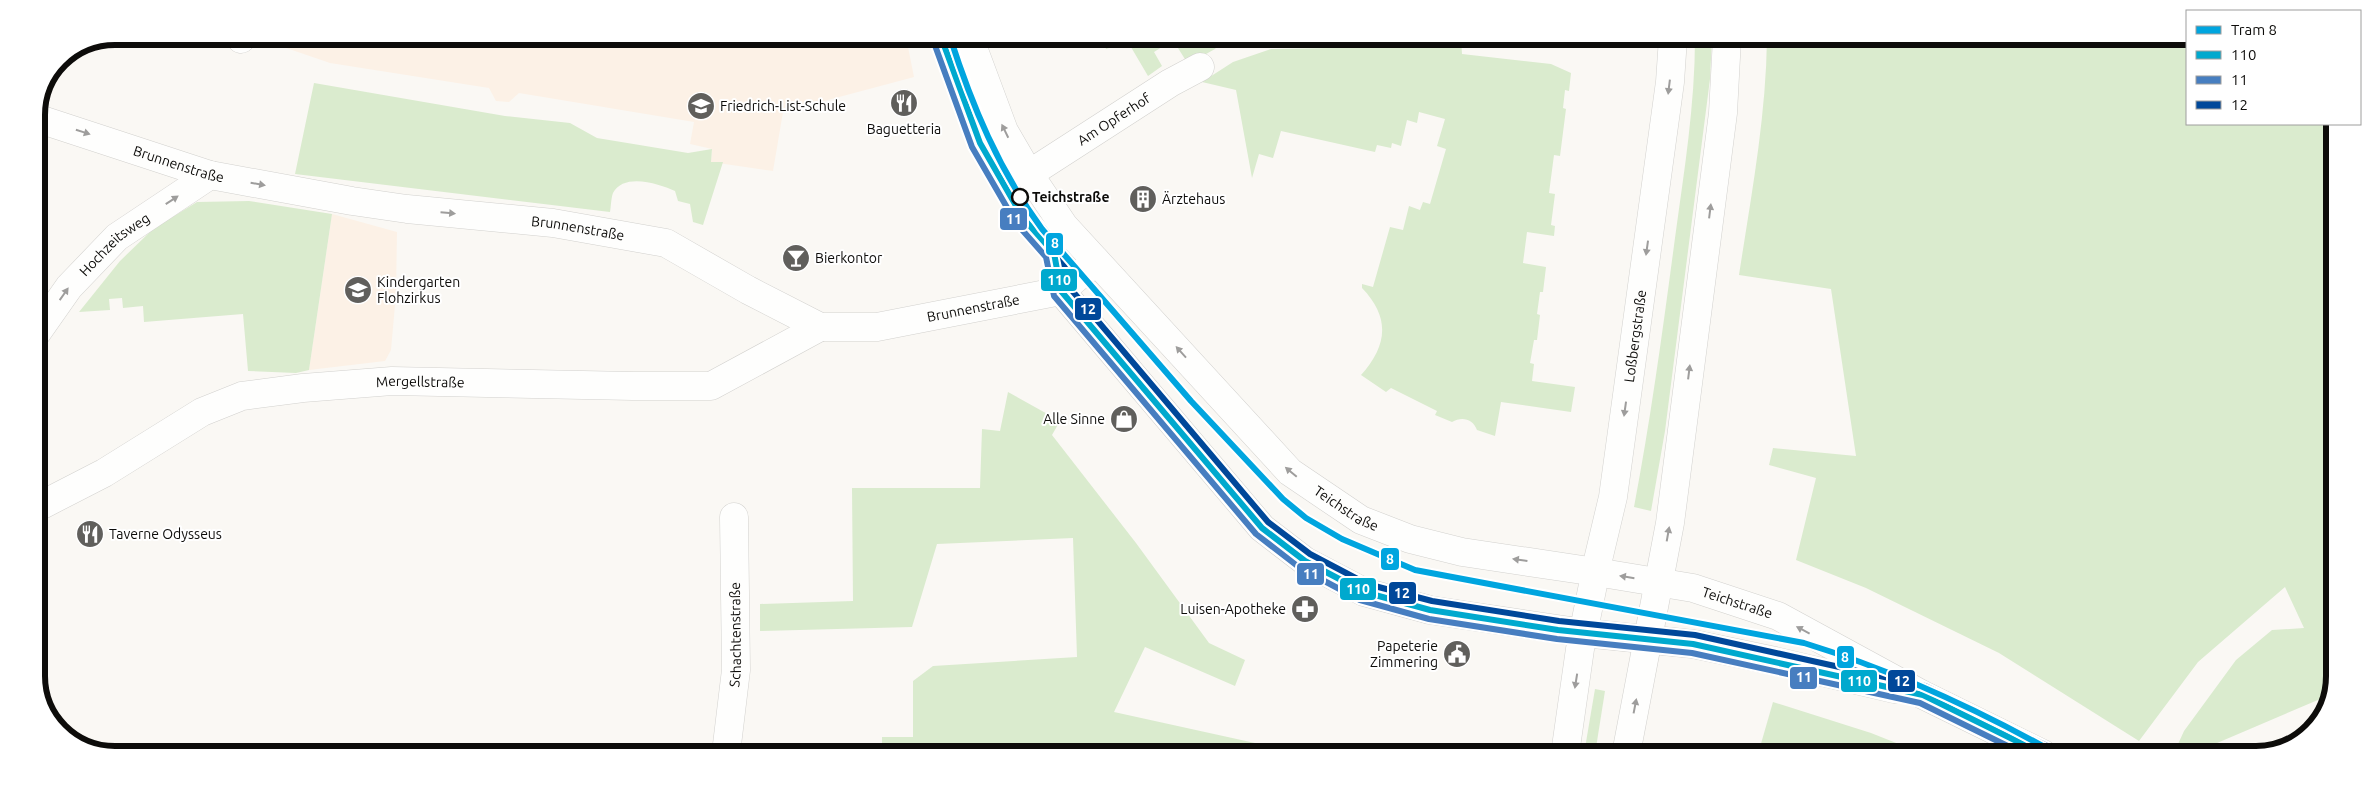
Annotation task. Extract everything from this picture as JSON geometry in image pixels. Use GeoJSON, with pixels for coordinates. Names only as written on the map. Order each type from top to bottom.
{"type":"FeatureCollection","features":[{"type":"Feature","properties":{"kind":"street","name":"Teichstraße"},"geometry":{"type":"LineString","coordinates":[[972,45],[1004,131],[1029,174],[1064,226],[1290,472],[1362,520],[1410,539],[1462,552],[1659,582],[1718,595],[1778,616],[1923,695],[2027,746]]}},
{"type":"Feature","properties":{"kind":"street","name":"Loßbergstraße"},"geometry":{"type":"LineString","coordinates":[[1566,746],[1584,633],[1613,497],[1670,82],[1673,45]]}},
{"type":"Feature","properties":{"kind":"street"},"geometry":{"type":"LineString","coordinates":[[1628,746],[1670,523],[1723,113],[1727,45]]}},
{"type":"Feature","properties":{"kind":"street","name":"Am Opferhof"},"geometry":{"type":"LineString","coordinates":[[1029,174],[1200,66]]}},
{"type":"Feature","properties":{"kind":"street","name":"Brunnenstraße"},"geometry":{"type":"LineString","coordinates":[[45,121],[210,175],[407,209],[553,223],[666,244],[748,290],[820,327],[876,327],[1060,291],[1096,261]]}},
{"type":"Feature","properties":{"kind":"street","name":"Hochzeitsweg"},"geometry":{"type":"LineString","coordinates":[[45,321],[69,287],[117,236],[210,175]]}},
{"type":"Feature","properties":{"kind":"street","name":"Teichstraße"},"geometry":{"type":"LineString","coordinates":[[1060,291],[1262,528],[1304,561],[1364,592],[1430,610],[1584,633],[1693,644],[1775,660],[1923,695]]}},
{"type":"Feature","properties":{"kind":"street","name":"Mergellstraße"},"geometry":{"type":"LineString","coordinates":[[45,504],[104,474],[202,412],[242,396],[303,388],[392,381],[711,386],[820,327]]}},
{"type":"Feature","properties":{"kind":"street","name":"Schachtenstraße"},"geometry":{"type":"LineString","coordinates":[[727,746],[736,670],[734,517]]}},
{"type":"Feature","properties":{"kind":"shaded area","name":"Friedrich-List-Schule"},"geometry":{"type":"Polygon","coordinates":[[[277,45],[908,45],[914,77],[783,112],[773,171],[711,162],[712,149],[690,144],[694,122],[519,93],[509,102],[496,101],[489,88],[330,63],[277,45]]]}},
{"type":"Feature","properties":{"kind":"shaded area","name":"Kindergarten Flohzirkus"},"geometry":{"type":"Polygon","coordinates":[[[332,214],[397,232],[396,294],[391,350],[385,361],[309,370],[332,214]]]}},
{"type":"Feature","properties":{"kind":"green space"},"geometry":{"type":"Polygon","coordinates":[[[1105,45],[1119,45],[1106,49],[1105,45]]]}},
{"type":"Feature","properties":{"kind":"green space"},"geometry":{"type":"Polygon","coordinates":[[[1130,45],[1165,45],[1154,52],[1162,66],[1148,76],[1130,45]]]}},
{"type":"Feature","properties":{"kind":"green space"},"geometry":{"type":"Polygon","coordinates":[[[1176,45],[1218,45],[1215,49],[1188,64],[1176,45]]]}},
{"type":"Feature","properties":{"kind":"green space"},"geometry":{"type":"Polygon","coordinates":[[[1334,45],[1461,45],[1462,54],[1551,64],[1571,73],[1569,91],[1565,90],[1563,108],[1566,109],[1560,156],[1554,155],[1549,193],[1555,194],[1551,225],[1555,226],[1554,236],[1527,232],[1523,263],[1546,267],[1543,292],[1540,292],[1537,314],[1540,315],[1537,340],[1534,340],[1530,363],[1534,364],[1532,381],[1575,387],[1571,412],[1501,402],[1495,436],[1477,430],[1470,421],[1460,419],[1452,422],[1435,415],[1437,411],[1391,388],[1386,392],[1361,375],[1376,353],[1382,332],[1378,310],[1362,288],[1362,284],[1373,287],[1390,227],[1403,230],[1409,206],[1420,210],[1423,202],[1430,204],[1446,149],[1437,146],[1445,119],[1419,112],[1417,123],[1407,120],[1401,146],[1392,143],[1391,148],[1377,145],[1375,152],[1281,131],[1273,158],[1259,154],[1252,178],[1236,90],[1202,82],[1233,62],[1271,49],[1333,48],[1334,45]]]}},
{"type":"Feature","properties":{"kind":"green space"},"geometry":{"type":"Polygon","coordinates":[[[1695,45],[1712,45],[1710,79],[1665,431],[1651,511],[1634,507],[1656,373],[1685,163],[1695,63],[1695,45]]]}},
{"type":"Feature","properties":{"kind":"green space"},"geometry":{"type":"Polygon","coordinates":[[[1767,45],[2186,45],[2186,125],[2326,125],[2326,676],[2322,698],[2210,746],[2177,746],[2184,731],[2236,660],[2272,630],[2304,628],[2285,587],[2198,662],[2139,741],[1999,653],[1866,588],[1796,560],[1816,478],[1769,465],[1773,448],[1856,456],[1831,289],[1739,275],[1761,128],[1767,45]]]}},
{"type":"Feature","properties":{"kind":"green space"},"geometry":{"type":"Polygon","coordinates":[[[314,83],[505,116],[570,123],[597,138],[688,153],[712,149],[711,162],[723,162],[703,225],[693,222],[690,204],[678,201],[675,191],[652,183],[633,181],[618,187],[612,195],[610,212],[295,174],[314,83]]]}},
{"type":"Feature","properties":{"kind":"green space"},"geometry":{"type":"Polygon","coordinates":[[[249,201],[332,214],[309,370],[296,373],[248,371],[243,314],[144,322],[143,306],[123,308],[122,298],[109,299],[110,310],[79,312],[120,261],[153,229],[197,202],[249,201]]]}},
{"type":"Feature","properties":{"kind":"green space"},"geometry":{"type":"Polygon","coordinates":[[[1008,392],[1060,421],[1052,435],[1136,543],[1209,643],[1245,660],[1235,686],[1145,647],[1114,712],[1269,746],[882,746],[882,737],[913,737],[913,681],[933,666],[1077,657],[1073,538],[937,544],[912,627],[760,631],[760,604],[853,601],[852,488],[980,488],[982,429],[1000,431],[1008,392]]]}},
{"type":"Feature","properties":{"kind":"green space"},"geometry":{"type":"Polygon","coordinates":[[[1595,689],[1605,691],[1596,746],[1585,746],[1595,689]]]}},
{"type":"Feature","properties":{"kind":"green space"},"geometry":{"type":"Polygon","coordinates":[[[1773,702],[1871,733],[1904,746],[1760,746],[1773,702]]]}},
{"type":"Feature","properties":{"kind":"tram line","name":"8"},"geometry":{"type":"LineString","coordinates":[[953,45],[977,113],[988,137],[1013,184],[1042,229],[1191,401],[1283,499],[1306,518],[1342,539],[1415,570],[1804,643],[1902,678],[1965,706],[2043,746]]}},
{"type":"Feature","properties":{"kind":"transit line","name":"11"},"geometry":{"type":"LineString","coordinates":[[935,45],[972,147],[1016,223],[1046,257],[1054,296],[1256,534],[1300,568],[1360,600],[1429,619],[1557,639],[1692,653],[1920,703],[2008,746]]}},
{"type":"Feature","properties":{"kind":"transit line","name":"110"},"geometry":{"type":"LineString","coordinates":[[944,45],[980,143],[1023,218],[1054,253],[1061,291],[1262,528],[1305,561],[1364,592],[1430,610],[1558,630],[1693,644],[1923,695],[2027,746]]}},
{"type":"Feature","properties":{"kind":"transit line","name":"12"},"geometry":{"type":"LineString","coordinates":[[953,45],[988,139],[1030,213],[1061,248],[1069,287],[1268,522],[1310,554],[1367,584],[1432,601],[1559,621],[1695,635],[1925,686],[2047,746]]}},
{"type":"Feature","properties":{"kind":"place","name":"Baguetteria"},"geometry":{"type":"Point","coordinates":[904,103]}},
{"type":"Feature","properties":{"kind":"place","name":"Friedrich-List-Schule"},"geometry":{"type":"Point","coordinates":[701,106]}},
{"type":"Feature","properties":{"kind":"place","name":"Teichstraße"},"geometry":{"type":"Point","coordinates":[1020,197]}},
{"type":"Feature","properties":{"kind":"place","name":"Ärztehaus"},"geometry":{"type":"Point","coordinates":[1143,199]}},
{"type":"Feature","properties":{"kind":"place","name":"Bierkontor"},"geometry":{"type":"Point","coordinates":[796,258]}},
{"type":"Feature","properties":{"kind":"place","name":"Kindergarten Flohzirkus"},"geometry":{"type":"Point","coordinates":[358,290]}},
{"type":"Feature","properties":{"kind":"place","name":"Alle Sinne"},"geometry":{"type":"Point","coordinates":[1124,419]}},
{"type":"Feature","properties":{"kind":"place","name":"Taverne Odysseus"},"geometry":{"type":"Point","coordinates":[90,534]}},
{"type":"Feature","properties":{"kind":"place","name":"Luisen-Apotheke"},"geometry":{"type":"Point","coordinates":[1305,609]}},
{"type":"Feature","properties":{"kind":"place","name":"Papeterie Zimmering"},"geometry":{"type":"Point","coordinates":[1457,654]}}]}
